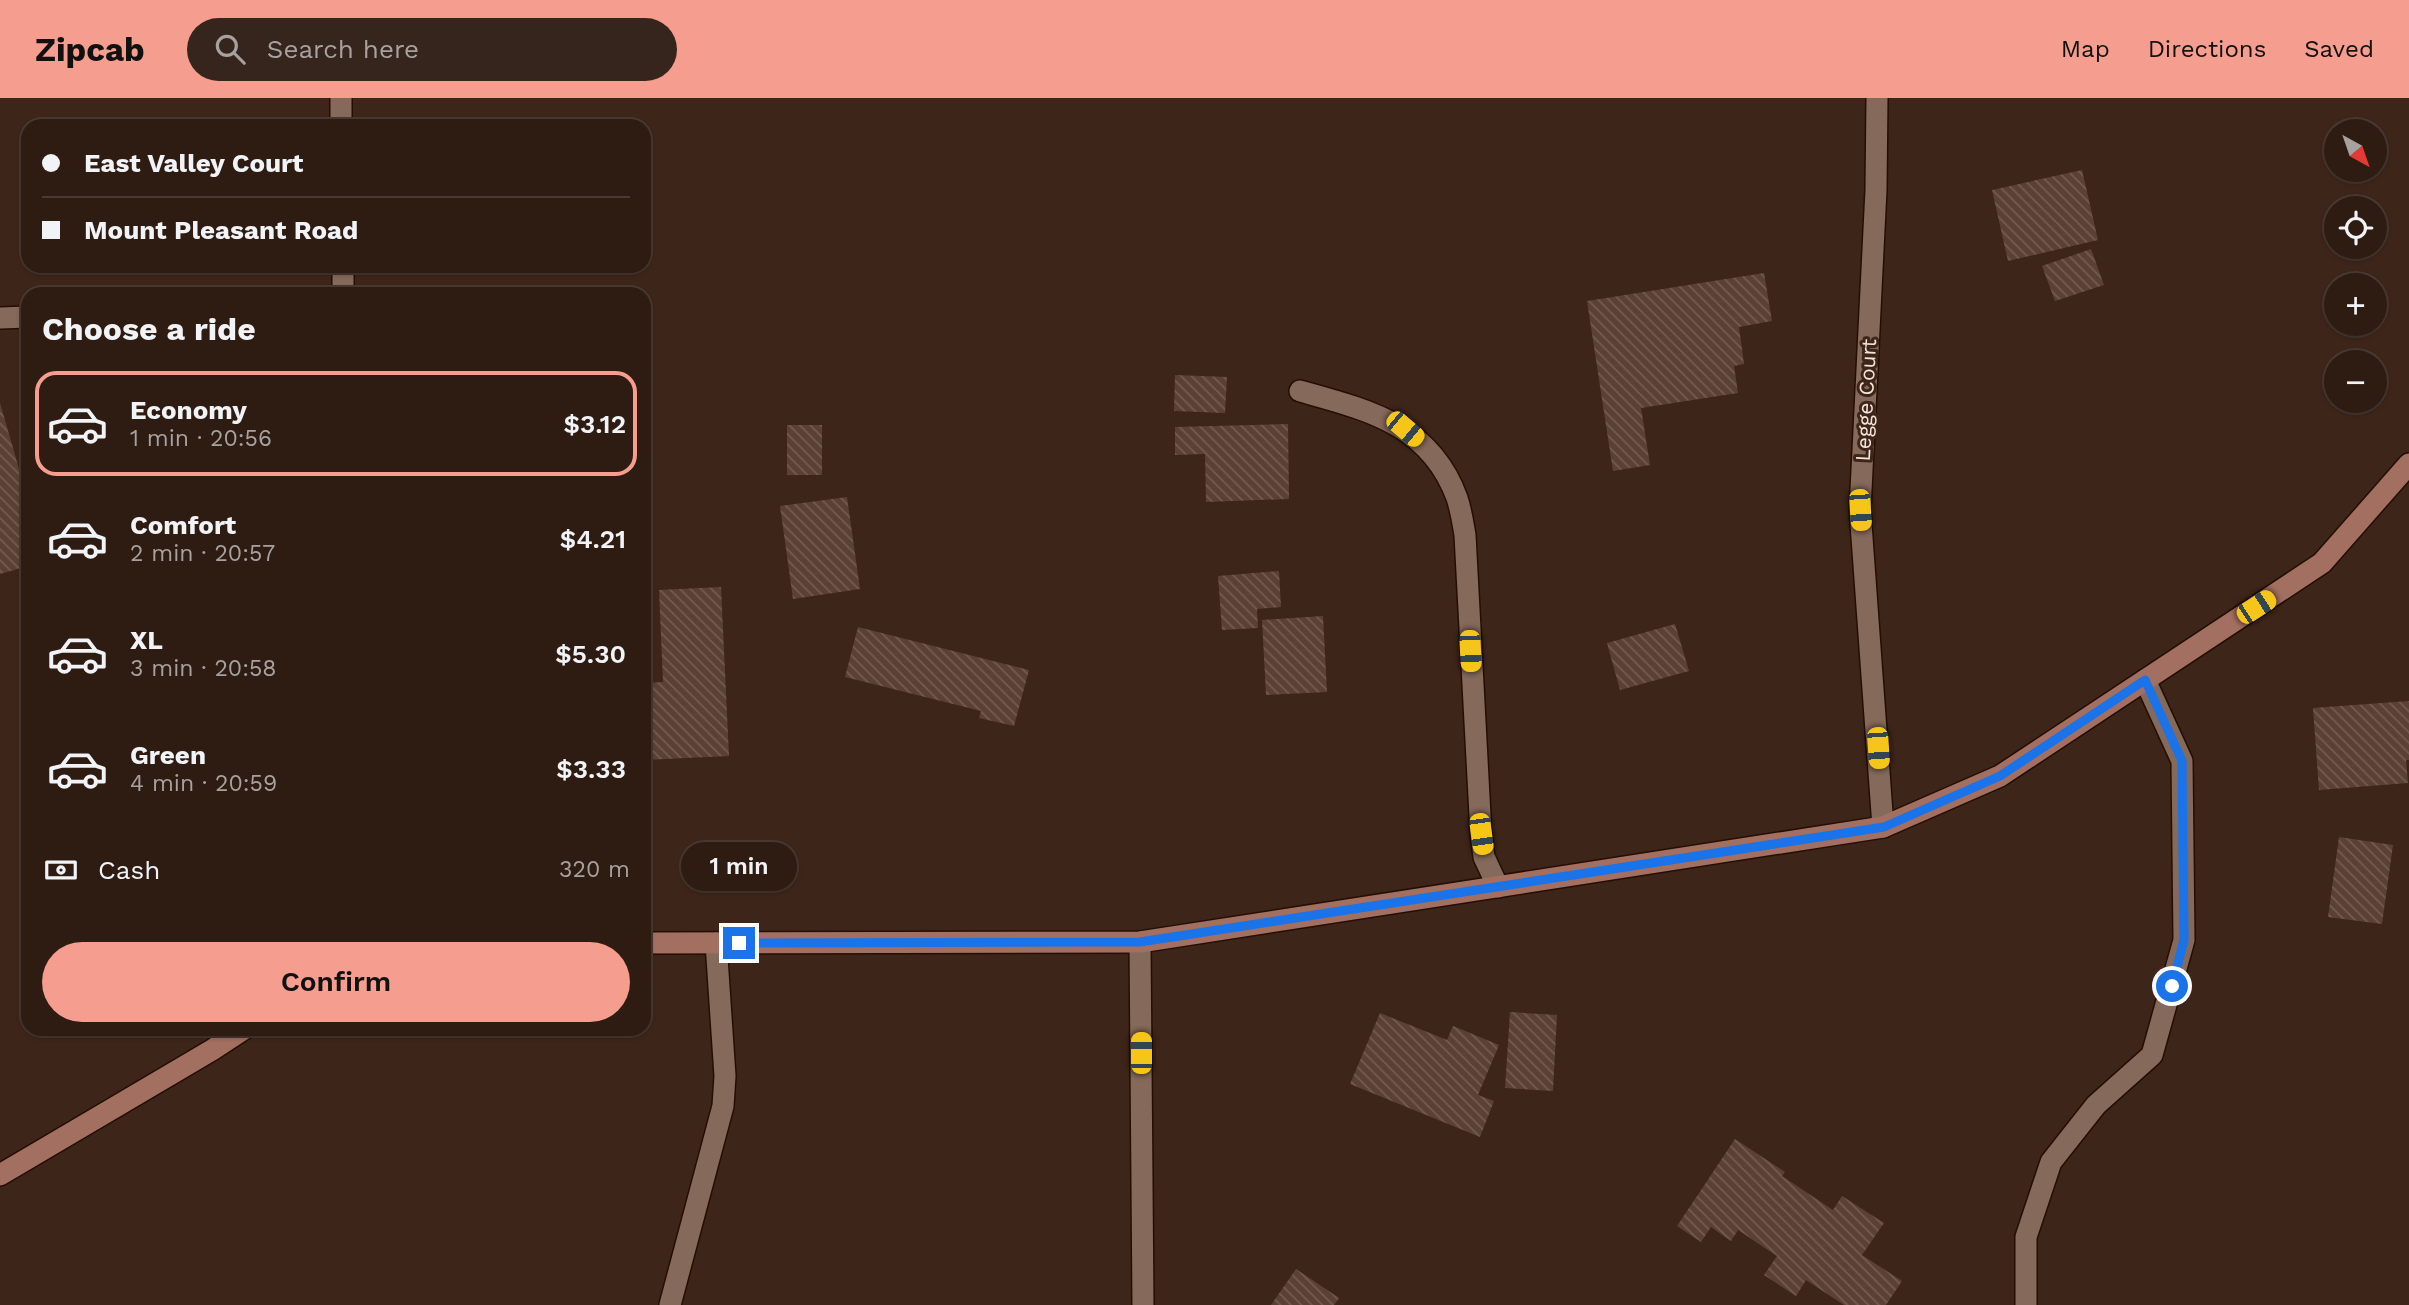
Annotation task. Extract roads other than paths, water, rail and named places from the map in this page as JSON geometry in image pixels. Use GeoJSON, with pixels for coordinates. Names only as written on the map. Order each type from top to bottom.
{"type":"FeatureCollection","features":[{"type":"Feature","properties":{"kind":"street"},"geometry":{"type":"LineString","coordinates":[[341,98],[341,119]]}},
{"type":"Feature","properties":{"kind":"street","name":"Legge Court"},"geometry":{"type":"LineString","coordinates":[[1877,98],[1876,190],[1860,510],[1884,827]]}},
{"type":"Feature","properties":{"kind":"street"},"geometry":{"type":"LineString","coordinates":[[0,318],[21,317]]}},
{"type":"Feature","properties":{"kind":"street"},"geometry":{"type":"LineString","coordinates":[[1300,391],[1369,411],[1405,429],[1426,447],[1445,472],[1457,499],[1465,535],[1481,834],[1484,857],[1498,887]]}},
{"type":"Feature","properties":{"kind":"street"},"geometry":{"type":"LineString","coordinates":[[651,943],[1140,942],[1884,827],[2000,776],[2322,563],[2409,464]]}},
{"type":"Feature","properties":{"kind":"street"},"geometry":{"type":"LineString","coordinates":[[2026,1305],[2026,1237],[2051,1162],[2096,1105],[2152,1055],[2184,940],[2182,761],[2145,680]]}},
{"type":"Feature","properties":{"kind":"street"},"geometry":{"type":"LineString","coordinates":[[1140,942],[1143,1305]]}},
{"type":"Feature","properties":{"kind":"street"},"geometry":{"type":"LineString","coordinates":[[670,1305],[723,1106],[725,1076],[716,943]]}},
{"type":"Feature","properties":{"kind":"street"},"geometry":{"type":"LineString","coordinates":[[0,1175],[233,1036]]}}]}
